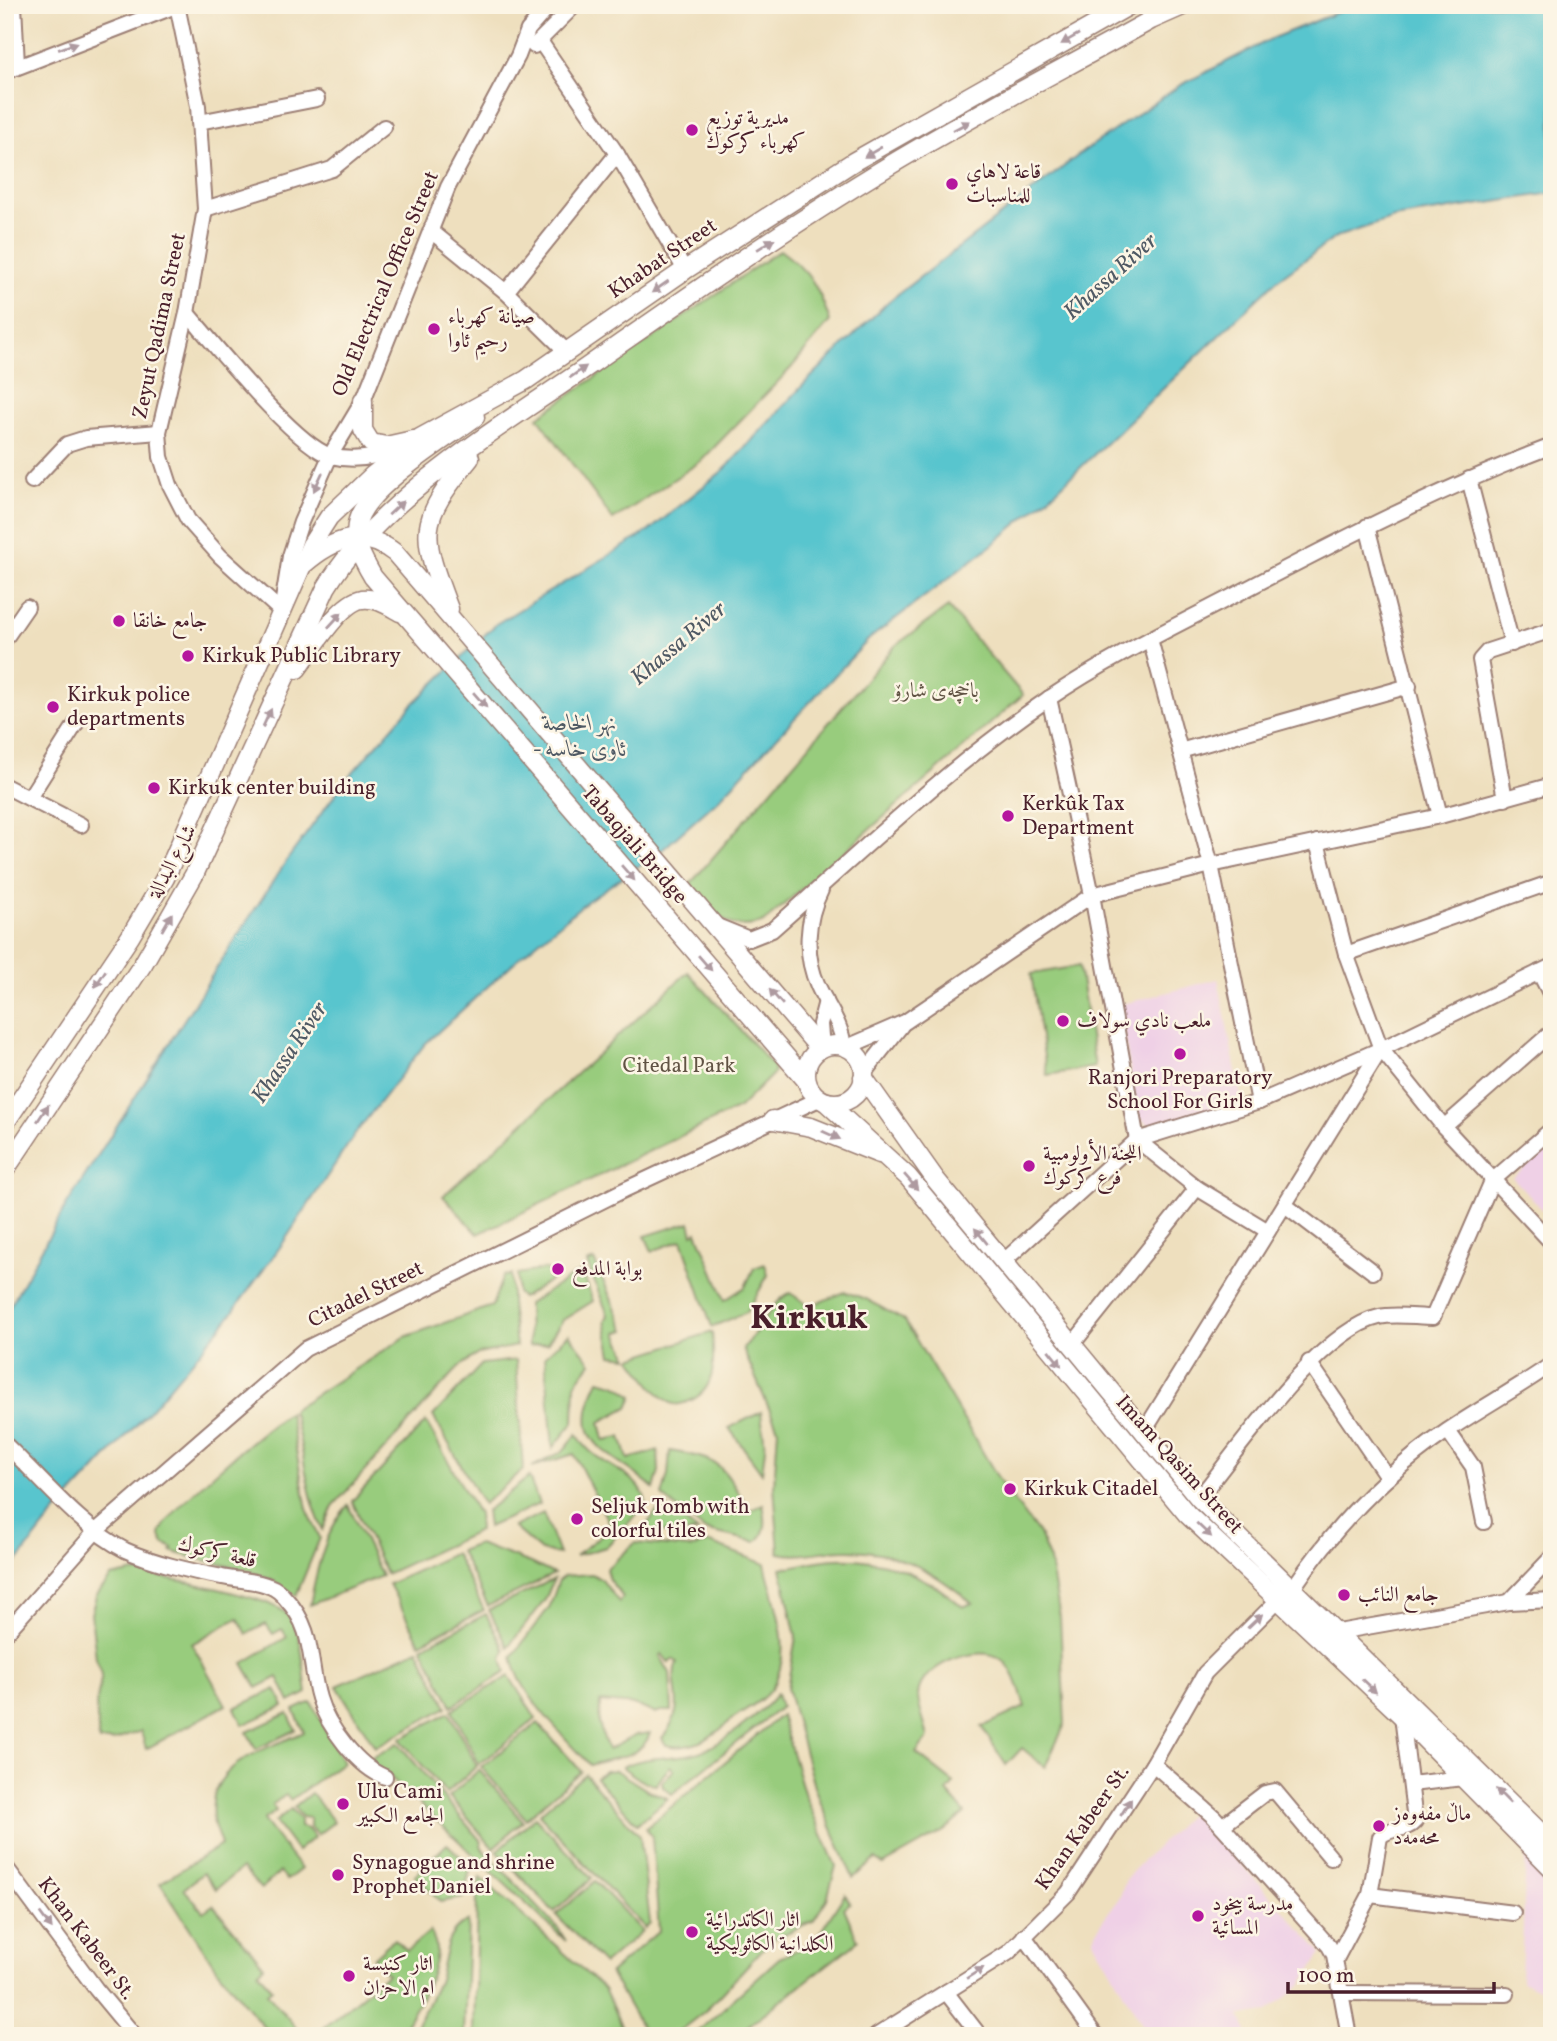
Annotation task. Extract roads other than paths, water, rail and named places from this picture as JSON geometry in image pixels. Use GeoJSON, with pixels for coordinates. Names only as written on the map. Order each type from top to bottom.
{"type":"FeatureCollection","features":[{"type":"Feature","properties":{"kind":"main road","name":"Khabat Street"},"geometry":{"type":"LineString","coordinates":[[282,612],[316,534],[329,517],[373,475],[420,438],[526,380],[685,270],[853,162],[1130,5]]}},
{"type":"Feature","properties":{"kind":"main road","name":"Khabat Street"},"geometry":{"type":"LineString","coordinates":[[357,545],[397,506],[490,433],[712,278],[888,166],[1151,20],[1185,5]]}},
{"type":"Feature","properties":{"kind":"main road"},"geometry":{"type":"LineString","coordinates":[[303,565],[327,547],[357,545],[362,512],[386,485],[526,380]]}},
{"type":"Feature","properties":{"kind":"main road"},"geometry":{"type":"LineString","coordinates":[[363,401],[363,430],[371,443],[386,446],[420,438]]}},
{"type":"Feature","properties":{"kind":"main road"},"geometry":{"type":"LineString","coordinates":[[457,625],[427,546],[427,527],[437,500],[490,433]]}},
{"type":"Feature","properties":{"kind":"main road","name":"Tabaqjali Bridge"},"geometry":{"type":"LineString","coordinates":[[357,545],[395,553],[821,1049]]}},
{"type":"Feature","properties":{"kind":"main road","name":"Tabaqjali Bridge"},"geometry":{"type":"LineString","coordinates":[[357,545],[373,576],[406,616],[806,1080]]}},
{"type":"Feature","properties":{"kind":"main road","name":"شارع البدالة"},"geometry":{"type":"LineString","coordinates":[[7,1170],[142,964],[194,875],[326,588],[357,545]]}},
{"type":"Feature","properties":{"kind":"main road"},"geometry":{"type":"LineString","coordinates":[[279,694],[335,619],[355,602],[375,601],[406,616]]}},
{"type":"Feature","properties":{"kind":"main road","name":"شارع البدالة"},"geometry":{"type":"LineString","coordinates":[[5,1123],[130,937],[165,878],[282,612]]}},
{"type":"Feature","properties":{"kind":"main road"},"geometry":{"type":"LineString","coordinates":[[844,1047],[858,1058],[863,1076],[857,1093],[843,1102],[822,1100],[806,1080],[807,1066],[821,1049],[844,1047]]}},
{"type":"Feature","properties":{"kind":"main road","name":"Imam Qasim Street"},"geometry":{"type":"LineString","coordinates":[[863,1076],[914,1152],[1199,1498],[1339,1632],[1552,1844]]}},
{"type":"Feature","properties":{"kind":"main road","name":"Imam Qasim Street"},"geometry":{"type":"LineString","coordinates":[[822,1100],[887,1157],[1178,1505],[1402,1716],[1552,1868]]}},
{"type":"Feature","properties":{"kind":"main road"},"geometry":{"type":"LineString","coordinates":[[774,1120],[811,1126],[887,1157]]}},
{"type":"Feature","properties":{"kind":"street"},"geometry":{"type":"LineString","coordinates":[[14,5],[11,68],[178,5]]}},
{"type":"Feature","properties":{"kind":"street","name":"Zeyut Qadima Street"},"geometry":{"type":"LineString","coordinates":[[178,5],[199,122],[205,209],[187,313],[159,432],[161,457],[170,485],[188,520],[220,556],[282,612]]}},
{"type":"Feature","properties":{"kind":"street","name":"Old Electrical Office Street"},"geometry":{"type":"LineString","coordinates":[[282,612],[290,556],[310,499],[330,456],[363,401],[467,147],[518,56],[528,30],[550,5]]}},
{"type":"Feature","properties":{"kind":"street","name":"Old Electrical Office Street"},"geometry":{"type":"LineString","coordinates":[[518,56],[540,41],[575,5]]}},
{"type":"Feature","properties":{"kind":"street"},"geometry":{"type":"LineString","coordinates":[[540,41],[617,155],[685,270]]}},
{"type":"Feature","properties":{"kind":"street"},"geometry":{"type":"LineString","coordinates":[[199,122],[317,99]]}},
{"type":"Feature","properties":{"kind":"street"},"geometry":{"type":"LineString","coordinates":[[205,209],[332,169],[384,127]]}},
{"type":"Feature","properties":{"kind":"street"},"geometry":{"type":"LineString","coordinates":[[506,292],[617,155]]}},
{"type":"Feature","properties":{"kind":"street"},"geometry":{"type":"LineString","coordinates":[[431,231],[506,292],[567,352]]}},
{"type":"Feature","properties":{"kind":"street"},"geometry":{"type":"LineString","coordinates":[[187,313],[302,440],[330,456],[354,458],[379,455],[420,438]]}},
{"type":"Feature","properties":{"kind":"street"},"geometry":{"type":"LineString","coordinates":[[32,481],[67,444],[86,438],[159,432]]}},
{"type":"Feature","properties":{"kind":"street"},"geometry":{"type":"LineString","coordinates":[[713,924],[740,937],[757,938],[772,930],[908,810],[1049,698],[1150,639],[1367,526],[1469,479],[1552,446]]}},
{"type":"Feature","properties":{"kind":"street"},"geometry":{"type":"LineString","coordinates":[[1469,479],[1512,644]]}},
{"type":"Feature","properties":{"kind":"street"},"geometry":{"type":"LineString","coordinates":[[1367,526],[1440,816]]}},
{"type":"Feature","properties":{"kind":"street"},"geometry":{"type":"LineString","coordinates":[[5,639],[27,607]]}},
{"type":"Feature","properties":{"kind":"street"},"geometry":{"type":"LineString","coordinates":[[1505,799],[1479,666],[1482,655],[1552,630]]}},
{"type":"Feature","properties":{"kind":"street"},"geometry":{"type":"LineString","coordinates":[[1150,639],[1211,865],[1259,1102]]}},
{"type":"Feature","properties":{"kind":"street"},"geometry":{"type":"LineString","coordinates":[[1180,751],[1409,686]]}},
{"type":"Feature","properties":{"kind":"street"},"geometry":{"type":"LineString","coordinates":[[1049,698],[1092,895],[1138,1140],[1197,1188],[1268,1231]]}},
{"type":"Feature","properties":{"kind":"street"},"geometry":{"type":"LineString","coordinates":[[29,798],[77,722]]}},
{"type":"Feature","properties":{"kind":"street"},"geometry":{"type":"LineString","coordinates":[[823,885],[813,909],[808,935],[812,969],[839,1022],[844,1047],[905,1022],[1092,895],[1211,865],[1440,816],[1552,785]]}},
{"type":"Feature","properties":{"kind":"street"},"geometry":{"type":"LineString","coordinates":[[5,786],[80,825]]}},
{"type":"Feature","properties":{"kind":"street"},"geometry":{"type":"LineString","coordinates":[[1317,842],[1346,954],[1381,1049],[1444,1127],[1552,1242]]}},
{"type":"Feature","properties":{"kind":"street"},"geometry":{"type":"LineString","coordinates":[[1346,954],[1552,882]]}},
{"type":"Feature","properties":{"kind":"street"},"geometry":{"type":"LineString","coordinates":[[1003,1262],[1138,1140],[1259,1102],[1381,1049],[1546,969],[1552,997]]}},
{"type":"Feature","properties":{"kind":"street"},"geometry":{"type":"LineString","coordinates":[[821,1049],[820,1024],[826,1001]]}},
{"type":"Feature","properties":{"kind":"street"},"geometry":{"type":"LineString","coordinates":[[863,1076],[905,1022]]}},
{"type":"Feature","properties":{"kind":"street"},"geometry":{"type":"LineString","coordinates":[[1444,1127],[1552,1032]]}},
{"type":"Feature","properties":{"kind":"street"},"geometry":{"type":"LineString","coordinates":[[1143,1433],[1381,1049]]}},
{"type":"Feature","properties":{"kind":"street","name":"Citadel Street"},"geometry":{"type":"LineString","coordinates":[[5,1634],[96,1531],[305,1349],[624,1190],[822,1100]]}},
{"type":"Feature","properties":{"kind":"street"},"geometry":{"type":"LineString","coordinates":[[1199,1498],[1309,1362],[1357,1327],[1379,1317],[1433,1317],[1492,1181],[1552,1129]]}},
{"type":"Feature","properties":{"kind":"street"},"geometry":{"type":"LineString","coordinates":[[1072,1346],[1197,1188]]}},
{"type":"Feature","properties":{"kind":"street"},"geometry":{"type":"LineString","coordinates":[[1286,1205],[1373,1272]]}},
{"type":"Feature","properties":{"kind":"street"},"geometry":{"type":"LineString","coordinates":[[1309,1362],[1388,1478]]}},
{"type":"Feature","properties":{"kind":"street"},"geometry":{"type":"LineString","coordinates":[[1293,1588],[1321,1546],[1388,1478],[1448,1431],[1552,1364]]}},
{"type":"Feature","properties":{"kind":"street"},"geometry":{"type":"LineString","coordinates":[[1448,1431],[1472,1467],[1484,1522]]}},
{"type":"Feature","properties":{"kind":"street","name":"قلعة كركوك"},"geometry":{"type":"LineString","coordinates":[[5,1444],[96,1531],[125,1550],[203,1573],[269,1586],[284,1597],[300,1616],[312,1651],[319,1699],[331,1721],[368,1770],[385,1777]]}},
{"type":"Feature","properties":{"kind":"street"},"geometry":{"type":"LineString","coordinates":[[1509,1602],[1552,1558]]}},
{"type":"Feature","properties":{"kind":"street","name":"Khan Kabeer St."},"geometry":{"type":"LineString","coordinates":[[876,2036],[1008,1953],[1068,1893],[1153,1764],[1205,1673],[1278,1600]]}},
{"type":"Feature","properties":{"kind":"street"},"geometry":{"type":"LineString","coordinates":[[1339,1632],[1509,1602],[1552,1600]]}},
{"type":"Feature","properties":{"kind":"street"},"geometry":{"type":"LineString","coordinates":[[1335,1961],[1370,1895],[1380,1837],[1386,1831],[1408,1827],[1415,1821],[1402,1716]]}},
{"type":"Feature","properties":{"kind":"street"},"geometry":{"type":"LineString","coordinates":[[1153,1764],[1222,1826],[1329,1946],[1335,1961],[1349,2036]]}},
{"type":"Feature","properties":{"kind":"street"},"geometry":{"type":"LineString","coordinates":[[1410,1784],[1463,1778]]}},
{"type":"Feature","properties":{"kind":"street"},"geometry":{"type":"LineString","coordinates":[[1222,1826],[1265,1793],[1275,1791],[1331,1858]]}},
{"type":"Feature","properties":{"kind":"street","name":"Khan Kabeer St."},"geometry":{"type":"LineString","coordinates":[[5,1866],[96,1989],[135,2036]]}},
{"type":"Feature","properties":{"kind":"street"},"geometry":{"type":"LineString","coordinates":[[1370,1895],[1513,1913]]}},
{"type":"Feature","properties":{"kind":"street"},"geometry":{"type":"LineString","coordinates":[[1024,1936],[1096,2036]]}},
{"type":"Feature","properties":{"kind":"street"},"geometry":{"type":"LineString","coordinates":[[946,1992],[980,2036]]}},
{"type":"Feature","properties":{"kind":"street"},"geometry":{"type":"LineString","coordinates":[[1342,1993],[1507,1994]]}},
{"type":"Feature","properties":{"kind":"water","name":"نهر الخاصة - ئاوی خاسە"},"geometry":{"type":"Polygon","coordinates":[[[1356,5],[1552,5],[1552,193],[1394,218],[1336,237],[1277,280],[1057,490],[992,545],[869,639],[718,800],[662,850],[586,902],[522,955],[425,1044],[355,1134],[283,1243],[226,1321],[151,1409],[54,1514],[5,1577],[6,1313],[66,1206],[227,952],[287,860],[345,781],[411,706],[496,624],[649,531],[726,468],[806,382],[889,301],[1084,151],[1179,86],[1273,38],[1356,5]]]}},
{"type":"Feature","properties":{"kind":"place","name":"مديرية توزيع كهرباء كركوك"},"geometry":{"type":"Point","coordinates":[692,130]}},
{"type":"Feature","properties":{"kind":"place","name":"قاعة لاهاي للمناسبات"},"geometry":{"type":"Point","coordinates":[952,184]}},
{"type":"Feature","properties":{"kind":"place","name":"صيانة كهرباء رحيم ئاوا"},"geometry":{"type":"Point","coordinates":[434,329]}},
{"type":"Feature","properties":{"kind":"place","name":"جامع خانقا"},"geometry":{"type":"Point","coordinates":[119,621]}},
{"type":"Feature","properties":{"kind":"place","name":"Kirkuk Public Library"},"geometry":{"type":"Point","coordinates":[188,656]}},
{"type":"Feature","properties":{"kind":"place","name":"Kirkuk police departments"},"geometry":{"type":"Point","coordinates":[53,707]}},
{"type":"Feature","properties":{"kind":"place","name":"Kirkuk center building"},"geometry":{"type":"Point","coordinates":[154,788]}},
{"type":"Feature","properties":{"kind":"place","name":"Kerkûk Tax Department"},"geometry":{"type":"Point","coordinates":[1008,816]}},
{"type":"Feature","properties":{"kind":"place","name":"ملعب نادي سولاف"},"geometry":{"type":"Point","coordinates":[1063,1021]}},
{"type":"Feature","properties":{"kind":"place","name":"Ranjori Preparatory School For Girls"},"geometry":{"type":"Point","coordinates":[1180,1054]}},
{"type":"Feature","properties":{"kind":"place","name":"اللجنة الأولومبية فرع كركوك"},"geometry":{"type":"Point","coordinates":[1029,1166]}},
{"type":"Feature","properties":{"kind":"place","name":"بوابة المدفع"},"geometry":{"type":"Point","coordinates":[558,1269]}},
{"type":"Feature","properties":{"kind":"place","name":"Kirkuk Citadel"},"geometry":{"type":"Point","coordinates":[1010,1489]}},
{"type":"Feature","properties":{"kind":"place","name":"Seljuk Tomb with colorful tiles"},"geometry":{"type":"Point","coordinates":[577,1519]}},
{"type":"Feature","properties":{"kind":"place","name":"جامع النائب"},"geometry":{"type":"Point","coordinates":[1344,1595]}},
{"type":"Feature","properties":{"kind":"place","name":"Ulu Cami الجامع الكبير"},"geometry":{"type":"Point","coordinates":[343,1804]}},
{"type":"Feature","properties":{"kind":"place","name":"ماڵ مفەوەز محەمەد"},"geometry":{"type":"Point","coordinates":[1379,1826]}},
{"type":"Feature","properties":{"kind":"place","name":"Synagogue and shrine Prophet Daniel"},"geometry":{"type":"Point","coordinates":[338,1875]}},
{"type":"Feature","properties":{"kind":"place","name":"مدرسة بيخود المسائية"},"geometry":{"type":"Point","coordinates":[1198,1916]}},
{"type":"Feature","properties":{"kind":"place","name":"اثار الكاتدرائية الكلدانية الكاثوليكية"},"geometry":{"type":"Point","coordinates":[692,1932]}},
{"type":"Feature","properties":{"kind":"place","name":"اثار كنيسة ام الاحزان"},"geometry":{"type":"Point","coordinates":[349,1976]}},
{"type":"Feature","properties":{"kind":"district","name":"Kirkuk"},"geometry":{"type":"Point","coordinates":[809,1319]}},
{"type":"Feature","properties":{"kind":"water label","name":"Khassa River"},"geometry":{"type":"Point","coordinates":[1111,277]}},
{"type":"Feature","properties":{"kind":"water label","name":"Khassa River"},"geometry":{"type":"Point","coordinates":[679,644]}},
{"type":"Feature","properties":{"kind":"water label","name":"Khassa River"},"geometry":{"type":"Point","coordinates":[290,1053]}},
{"type":"Feature","properties":{"kind":"park label","name":"باخچەی شارۆ"},"geometry":{"type":"Point","coordinates":[936,691]}},
{"type":"Feature","properties":{"kind":"park label","name":"Citedal Park"},"geometry":{"type":"Point","coordinates":[679,1066]}}]}
